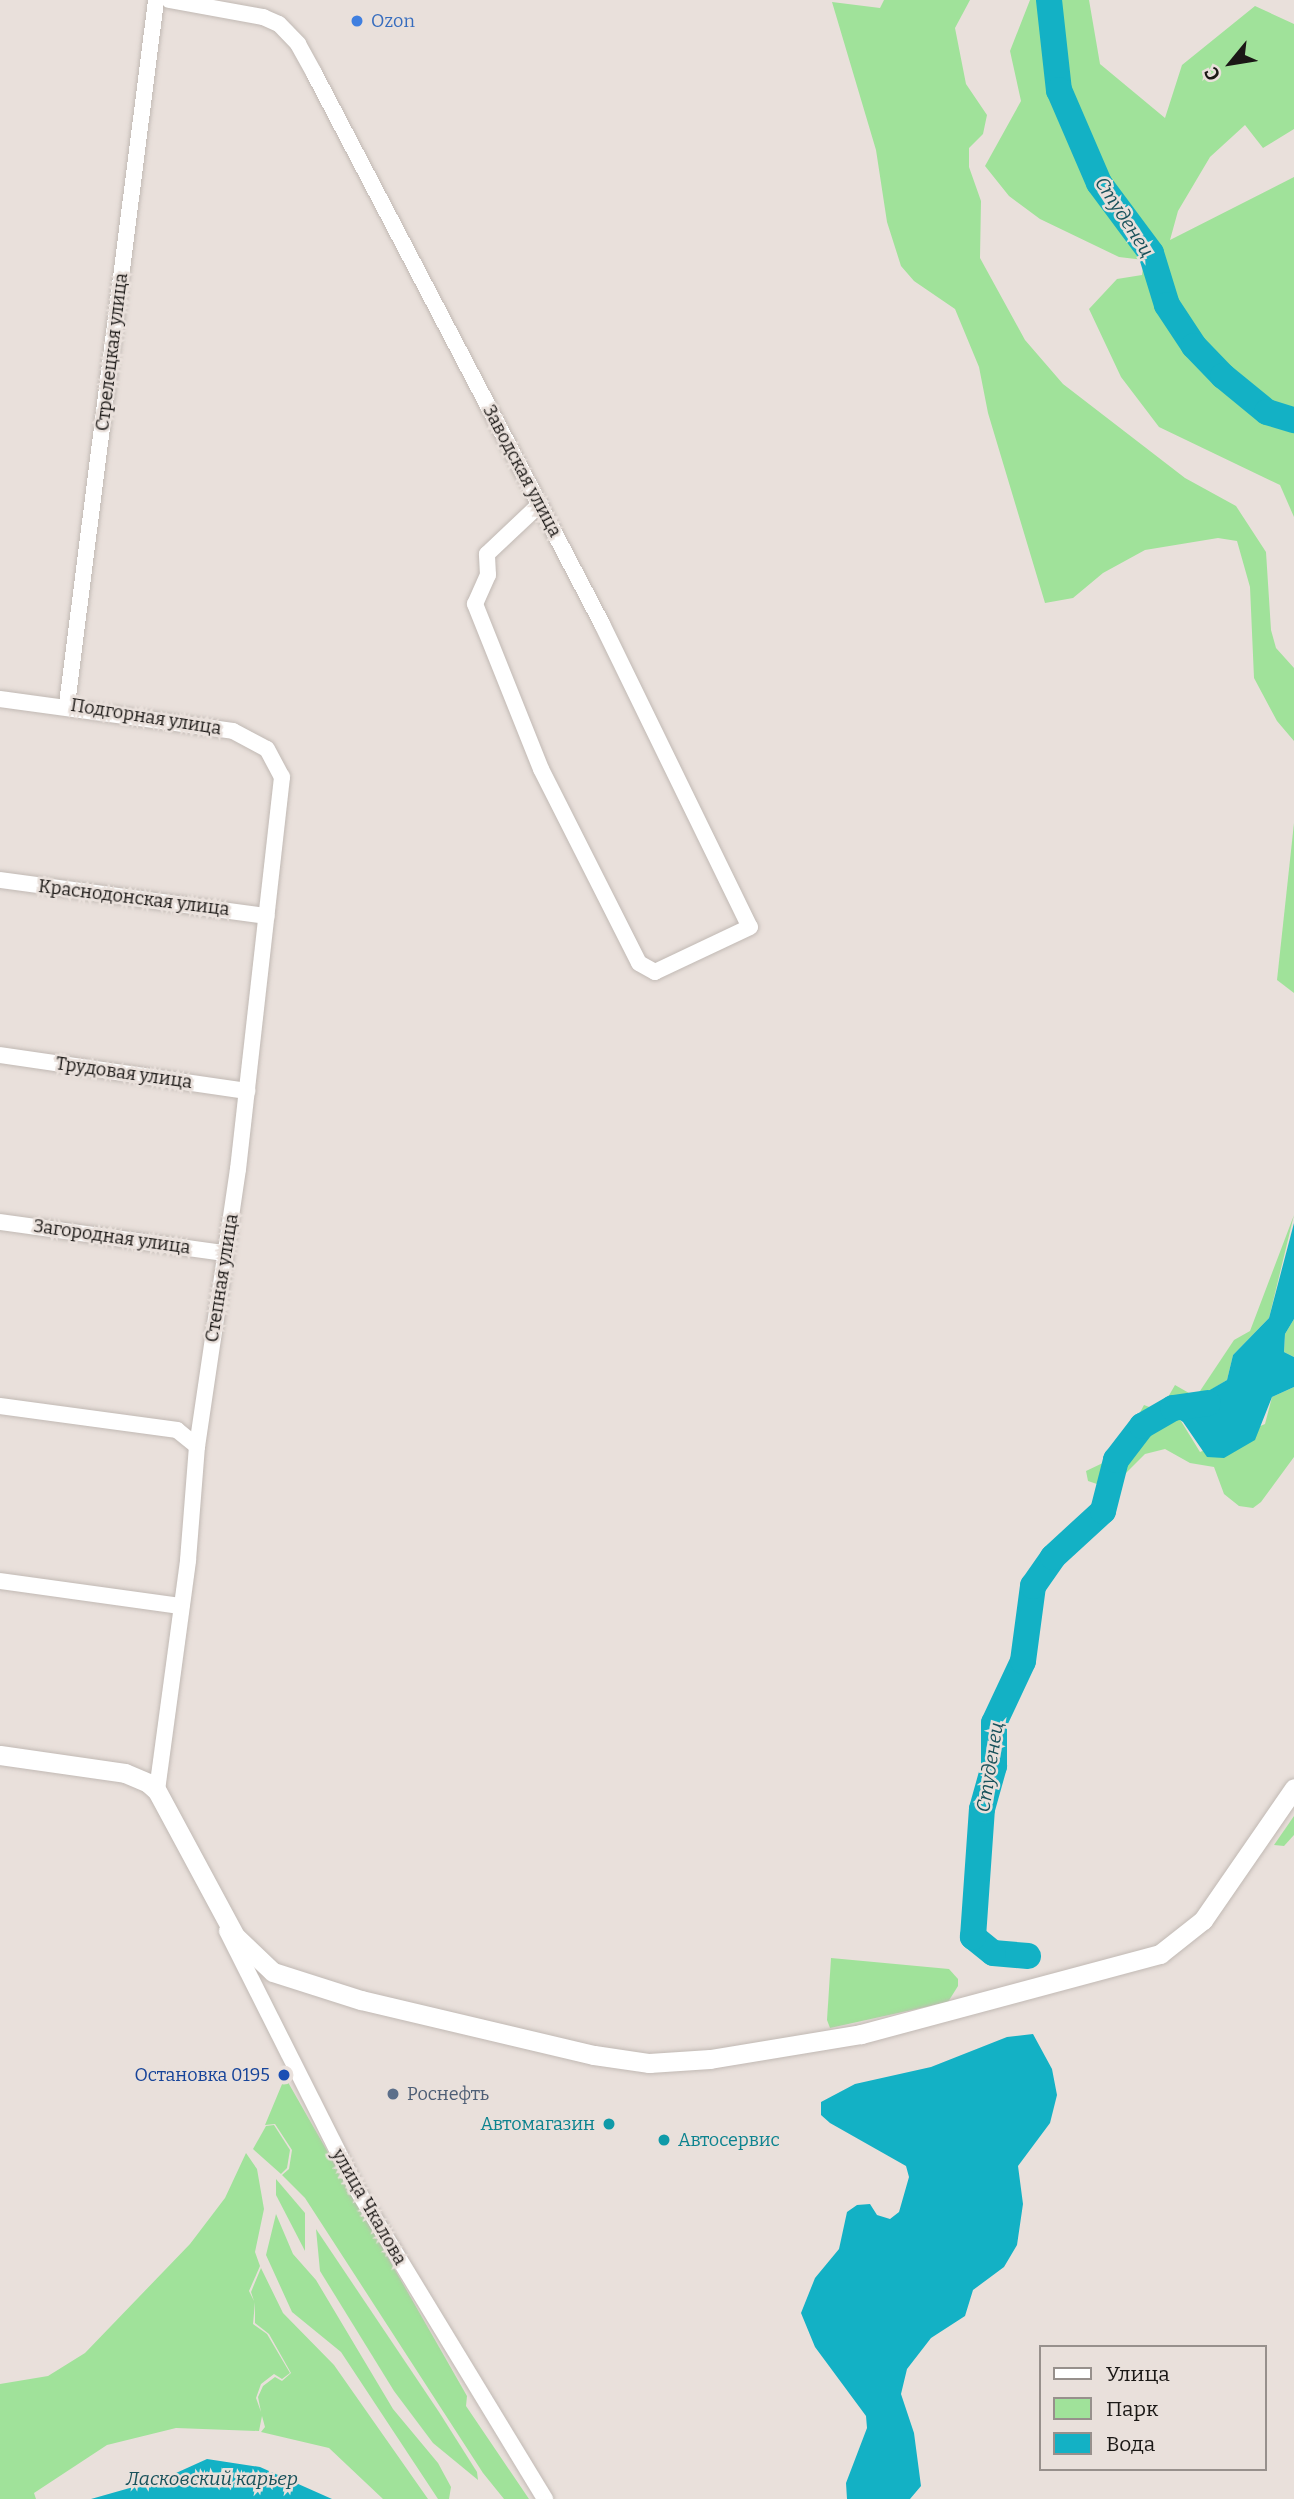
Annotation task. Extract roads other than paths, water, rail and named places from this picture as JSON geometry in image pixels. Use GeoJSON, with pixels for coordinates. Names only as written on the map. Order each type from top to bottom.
{"type":"FeatureCollection","features":[{"type":"Feature","properties":{"kind":"main road"},"geometry":{"type":"LineString","coordinates":[[0,1755],[125,1773],[157,1791],[214,1903],[256,1959],[299,1984],[594,2055],[649,2063],[710,2059],[861,2034],[1160,1954],[1203,1920],[1294,1788]]}},
{"type":"Feature","properties":{"kind":"street","name":"Стрелецкая улица"},"geometry":{"type":"LineString","coordinates":[[67,704],[156,0]]}},
{"type":"Feature","properties":{"kind":"street","name":"Заводская улица"},"geometry":{"type":"LineString","coordinates":[[169,0],[249,13],[279,24],[304,55],[540,505],[750,927],[655,972],[639,963],[541,768],[475,604],[488,575],[487,554],[540,505]]}},
{"type":"Feature","properties":{"kind":"street","name":"Подгорная улица"},"geometry":{"type":"LineString","coordinates":[[0,699],[67,704],[233,731],[261,744],[278,765]]}},
{"type":"Feature","properties":{"kind":"street","name":"Степная улица"},"geometry":{"type":"LineString","coordinates":[[157,1791],[181,1606],[197,1446],[247,1091],[282,791],[278,765]]}},
{"type":"Feature","properties":{"kind":"street","name":"Краснодонская улица"},"geometry":{"type":"LineString","coordinates":[[0,880],[267,916]]}},
{"type":"Feature","properties":{"kind":"street","name":"Трудовая улица"},"geometry":{"type":"LineString","coordinates":[[0,1055],[247,1091]]}},
{"type":"Feature","properties":{"kind":"street","name":"Загородная улица"},"geometry":{"type":"LineString","coordinates":[[0,1222],[224,1253]]}},
{"type":"Feature","properties":{"kind":"street"},"geometry":{"type":"LineString","coordinates":[[0,1406],[177,1430],[197,1446]]}},
{"type":"Feature","properties":{"kind":"street"},"geometry":{"type":"LineString","coordinates":[[0,1581],[181,1606]]}},
{"type":"Feature","properties":{"kind":"street","name":"улица Чкалова"},"geometry":{"type":"LineString","coordinates":[[214,1903],[304,2091],[351,2178],[545,2499]]}},
{"type":"Feature","properties":{"kind":"water"},"geometry":{"type":"Polygon","coordinates":[[[1294,1223],[1294,1319],[1285,1334],[1284,1352],[1294,1357],[1294,1387],[1272,1397],[1255,1440],[1224,1458],[1207,1457],[1183,1422],[1170,1413],[1227,1380],[1233,1355],[1269,1318],[1294,1223]]]}},
{"type":"Feature","properties":{"kind":"water"},"geometry":{"type":"Polygon","coordinates":[[[1033,2034],[1052,2069],[1057,2095],[1050,2123],[1018,2166],[1023,2204],[1017,2245],[1004,2267],[973,2290],[965,2316],[931,2338],[907,2369],[901,2394],[914,2433],[921,2486],[910,2499],[847,2499],[846,2483],[867,2428],[866,2416],[815,2347],[801,2313],[815,2278],[839,2249],[847,2212],[857,2205],[870,2204],[877,2215],[890,2219],[899,2212],[909,2177],[906,2166],[830,2123],[821,2115],[821,2102],[855,2084],[931,2067],[1007,2037],[1033,2034]]]}},
{"type":"Feature","properties":{"kind":"water","name":"Ласковский карьер"},"geometry":{"type":"Polygon","coordinates":[[[207,2459],[260,2467],[332,2499],[91,2499],[165,2478],[207,2459]]]}},
{"type":"Feature","properties":{"kind":"waterway","name":"Студенец"},"geometry":{"type":"LineString","coordinates":[[1049,0],[1059,90],[1099,183],[1151,253],[1167,305],[1194,346],[1223,376],[1267,412],[1294,420]]}},
{"type":"Feature","properties":{"kind":"waterway","name":"Студенец"},"geometry":{"type":"LineString","coordinates":[[1028,1956],[993,1953],[973,1937],[982,1809],[994,1766],[994,1723],[1023,1661],[1033,1586],[1053,1557],[1103,1511],[1116,1460],[1142,1426],[1173,1408],[1208,1403]]}},
{"type":"Feature","properties":{"kind":"place","name":"Ozon"},"geometry":{"type":"Point","coordinates":[357,21]}},
{"type":"Feature","properties":{"kind":"place","name":"Остановка 0195"},"geometry":{"type":"Point","coordinates":[284,2075]}},
{"type":"Feature","properties":{"kind":"place","name":"Роснефть"},"geometry":{"type":"Point","coordinates":[393,2094]}},
{"type":"Feature","properties":{"kind":"place","name":"Автомагазин"},"geometry":{"type":"Point","coordinates":[609,2124]}},
{"type":"Feature","properties":{"kind":"place","name":"Автосервис"},"geometry":{"type":"Point","coordinates":[664,2140]}}]}
